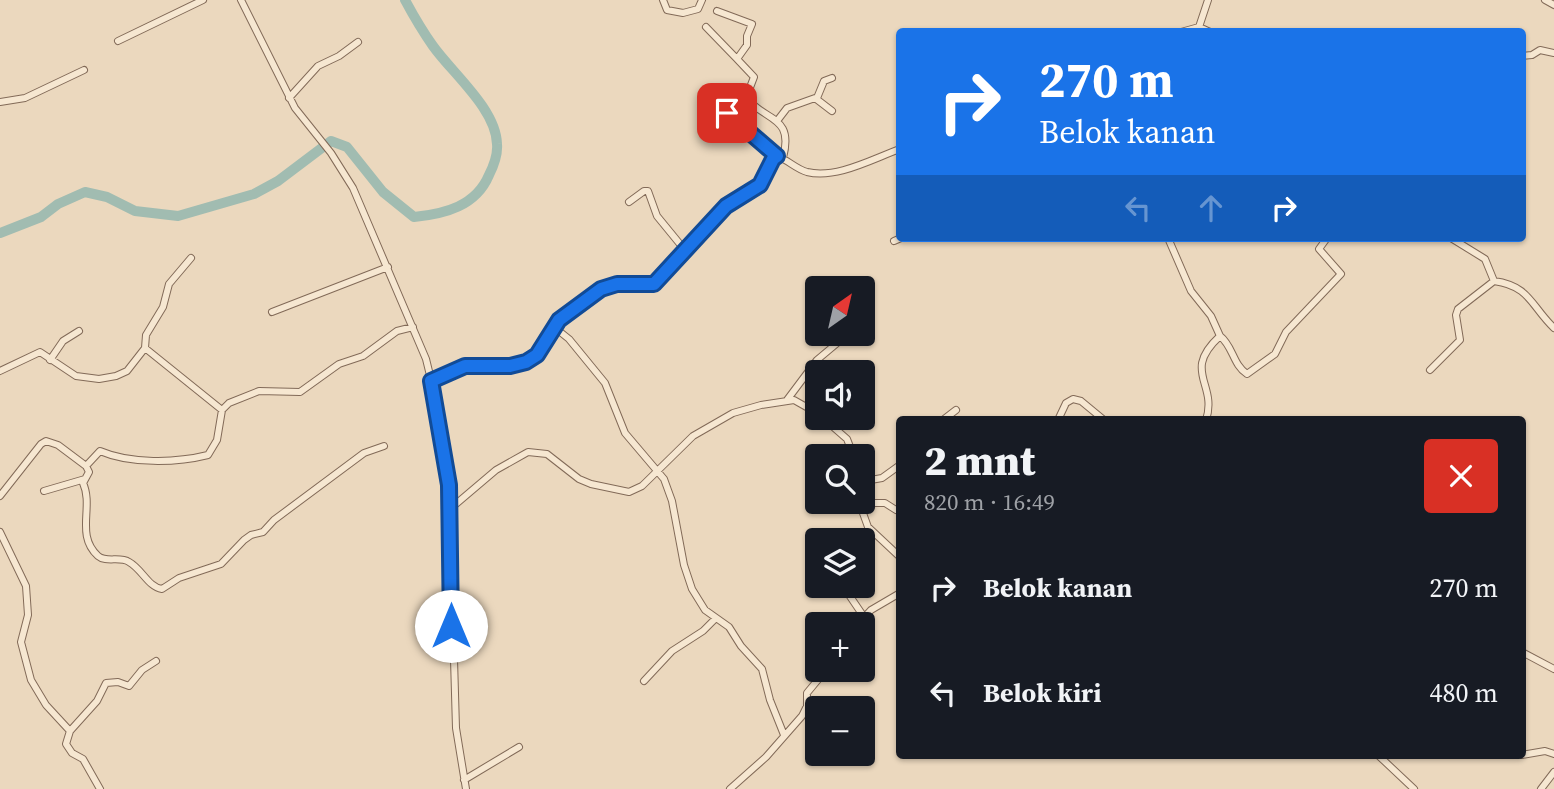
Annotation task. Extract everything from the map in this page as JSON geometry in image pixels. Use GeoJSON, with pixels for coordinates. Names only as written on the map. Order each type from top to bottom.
{"type":"FeatureCollection","features":[{"type":"Feature","properties":{"kind":"street"},"geometry":{"type":"LineString","coordinates":[[118,41],[203,0]]}},
{"type":"Feature","properties":{"kind":"street"},"geometry":{"type":"LineString","coordinates":[[241,0],[289,98],[331,153],[353,188],[413,327],[431,381],[443,441],[450,509],[451,626],[456,728],[466,789]]}},
{"type":"Feature","properties":{"kind":"street"},"geometry":{"type":"LineString","coordinates":[[663,0],[666,9],[683,13],[698,9],[702,0]]}},
{"type":"Feature","properties":{"kind":"street"},"geometry":{"type":"LineString","coordinates":[[1195,28],[1199,27],[1208,0]]}},
{"type":"Feature","properties":{"kind":"street"},"geometry":{"type":"LineString","coordinates":[[1545,0],[1554,5]]}},
{"type":"Feature","properties":{"kind":"street"},"geometry":{"type":"LineString","coordinates":[[717,11],[752,24],[747,36],[747,46],[737,59]]}},
{"type":"Feature","properties":{"kind":"street"},"geometry":{"type":"LineString","coordinates":[[706,27],[754,77],[746,99],[777,121],[786,136],[780,157]]}},
{"type":"Feature","properties":{"kind":"street"},"geometry":{"type":"LineString","coordinates":[[289,98],[318,66],[358,42]]}},
{"type":"Feature","properties":{"kind":"street"},"geometry":{"type":"LineString","coordinates":[[1526,55],[1540,50],[1554,53]]}},
{"type":"Feature","properties":{"kind":"street"},"geometry":{"type":"LineString","coordinates":[[0,102],[25,98],[84,70]]}},
{"type":"Feature","properties":{"kind":"street"},"geometry":{"type":"LineString","coordinates":[[817,98],[824,80],[832,78]]}},
{"type":"Feature","properties":{"kind":"street"},"geometry":{"type":"LineString","coordinates":[[777,121],[787,108],[817,98]]}},
{"type":"Feature","properties":{"kind":"street"},"geometry":{"type":"LineString","coordinates":[[817,98],[832,111]]}},
{"type":"Feature","properties":{"kind":"street"},"geometry":{"type":"LineString","coordinates":[[727,113],[780,157],[806,172],[848,169],[896,151]]}},
{"type":"Feature","properties":{"kind":"street"},"geometry":{"type":"LineString","coordinates":[[431,381],[465,366],[510,366],[526,362],[537,355],[554,327],[565,315],[608,285],[654,284],[726,206],[760,185],[773,159],[780,157]]}},
{"type":"Feature","properties":{"kind":"street"},"geometry":{"type":"LineString","coordinates":[[629,202],[648,191],[657,216],[684,249]]}},
{"type":"Feature","properties":{"kind":"street"},"geometry":{"type":"LineString","coordinates":[[1170,242],[1191,292],[1211,316],[1220,336],[1228,344],[1245,373],[1251,373],[1275,354],[1286,332],[1341,274],[1320,248],[1325,242]]}},
{"type":"Feature","properties":{"kind":"street"},"geometry":{"type":"LineString","coordinates":[[1457,242],[1485,259],[1494,281]]}},
{"type":"Feature","properties":{"kind":"street"},"geometry":{"type":"LineString","coordinates":[[0,370],[24,361],[38,352],[76,376],[99,379],[127,371],[145,348],[146,335],[163,307],[169,284],[191,258]]}},
{"type":"Feature","properties":{"kind":"street"},"geometry":{"type":"LineString","coordinates":[[272,312],[388,267]]}},
{"type":"Feature","properties":{"kind":"street"},"geometry":{"type":"LineString","coordinates":[[1494,281],[1513,285],[1524,291],[1554,328]]}},
{"type":"Feature","properties":{"kind":"street"},"geometry":{"type":"LineString","coordinates":[[1430,370],[1460,340],[1456,312],[1494,281]]}},
{"type":"Feature","properties":{"kind":"street"},"geometry":{"type":"LineString","coordinates":[[86,466],[100,451],[115,458],[135,460],[208,455],[217,440],[222,410],[229,403],[251,393],[300,392],[339,364],[363,356],[397,331],[413,327]]}},
{"type":"Feature","properties":{"kind":"street"},"geometry":{"type":"LineString","coordinates":[[554,327],[569,339],[605,383],[625,433],[658,470],[672,501],[687,579],[698,601],[715,619],[729,627],[741,646],[762,669],[770,701],[784,736]]}},
{"type":"Feature","properties":{"kind":"street"},"geometry":{"type":"LineString","coordinates":[[50,360],[63,341],[79,331]]}},
{"type":"Feature","properties":{"kind":"street"},"geometry":{"type":"LineString","coordinates":[[1207,416],[1209,410],[1202,358],[1220,336]]}},
{"type":"Feature","properties":{"kind":"street"},"geometry":{"type":"LineString","coordinates":[[787,400],[817,360],[834,346]]}},
{"type":"Feature","properties":{"kind":"street"},"geometry":{"type":"LineString","coordinates":[[145,348],[222,410]]}},
{"type":"Feature","properties":{"kind":"street"},"geometry":{"type":"LineString","coordinates":[[1060,416],[1066,403],[1073,399],[1081,401],[1099,416]]}},
{"type":"Feature","properties":{"kind":"street"},"geometry":{"type":"LineString","coordinates":[[450,509],[496,470],[528,452],[547,454],[579,479],[603,488],[623,491],[637,489],[693,436],[725,417],[752,407],[787,400],[805,404]]}},
{"type":"Feature","properties":{"kind":"street"},"geometry":{"type":"LineString","coordinates":[[948,416],[956,410]]}},
{"type":"Feature","properties":{"kind":"street"},"geometry":{"type":"LineString","coordinates":[[839,430],[845,435],[849,444]]}},
{"type":"Feature","properties":{"kind":"street"},"geometry":{"type":"LineString","coordinates":[[0,496],[41,444],[46,441],[58,445],[86,466],[89,472],[83,484],[89,501],[85,534],[98,555],[104,559],[130,562],[153,586],[162,589],[179,578],[221,565],[251,535],[263,532],[274,520],[364,453],[384,446]]}},
{"type":"Feature","properties":{"kind":"street"},"geometry":{"type":"LineString","coordinates":[[875,478],[882,478],[896,468]]}},
{"type":"Feature","properties":{"kind":"street"},"geometry":{"type":"LineString","coordinates":[[44,491],[85,479]]}},
{"type":"Feature","properties":{"kind":"street"},"geometry":{"type":"LineString","coordinates":[[875,503],[885,503],[896,510]]}},
{"type":"Feature","properties":{"kind":"street"},"geometry":{"type":"LineString","coordinates":[[863,514],[868,527],[896,552]]}},
{"type":"Feature","properties":{"kind":"street"},"geometry":{"type":"LineString","coordinates":[[0,532],[26,586],[28,613],[21,642],[31,680],[46,705],[70,731]]}},
{"type":"Feature","properties":{"kind":"street"},"geometry":{"type":"LineString","coordinates":[[872,612],[896,596]]}},
{"type":"Feature","properties":{"kind":"street"},"geometry":{"type":"LineString","coordinates":[[644,681],[672,651],[704,631],[715,619]]}},
{"type":"Feature","properties":{"kind":"street"},"geometry":{"type":"LineString","coordinates":[[1526,654],[1554,670]]}},
{"type":"Feature","properties":{"kind":"street"},"geometry":{"type":"LineString","coordinates":[[100,789],[84,760],[72,753],[66,744],[70,731],[97,701],[104,684],[118,682],[128,686],[142,670],[156,661]]}},
{"type":"Feature","properties":{"kind":"street"},"geometry":{"type":"LineString","coordinates":[[730,789],[758,764],[804,712],[807,693],[816,682]]}},
{"type":"Feature","properties":{"kind":"street"},"geometry":{"type":"LineString","coordinates":[[464,780],[520,747]]}},
{"type":"Feature","properties":{"kind":"street"},"geometry":{"type":"LineString","coordinates":[[1526,754],[1545,751],[1554,754]]}},
{"type":"Feature","properties":{"kind":"street"},"geometry":{"type":"LineString","coordinates":[[1382,759],[1414,789]]}},
{"type":"Feature","properties":{"kind":"street"},"geometry":{"type":"LineString","coordinates":[[1541,789],[1554,772]]}},
{"type":"Feature","properties":{"kind":"waterway"},"geometry":{"type":"LineString","coordinates":[[0,233],[41,217],[58,204],[85,192],[107,197],[135,211],[178,216],[254,194],[278,181],[331,141],[347,147],[383,192],[414,217],[448,211],[468,201],[483,186],[494,164],[497,148],[495,131],[482,105],[433,46],[405,0]]}},
{"type":"Feature","properties":{"kind":"route"},"geometry":{"type":"LineString","coordinates":[[451,626],[449,485],[431,381],[465,366],[510,366],[526,362],[537,355],[559,320],[601,289],[608,285],[628,283],[651,286],[660,280],[712,219],[738,197],[760,185],[768,167],[777,156],[727,113]]}}]}
